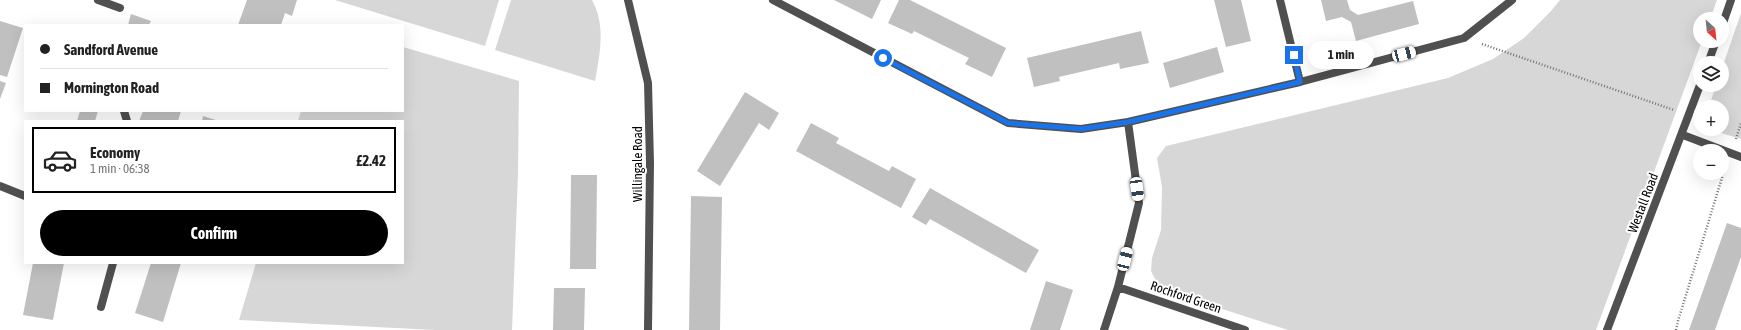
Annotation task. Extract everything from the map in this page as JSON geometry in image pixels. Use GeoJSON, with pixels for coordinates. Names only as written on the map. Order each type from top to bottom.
{"type":"FeatureCollection","features":[{"type":"Feature","properties":{"kind":"street"},"geometry":{"type":"LineString","coordinates":[[98,0],[120,8]]}},
{"type":"Feature","properties":{"kind":"street","name":"Willingale Road"},"geometry":{"type":"LineString","coordinates":[[628,0],[648,84],[650,163],[648,330]]}},
{"type":"Feature","properties":{"kind":"street"},"geometry":{"type":"LineString","coordinates":[[772,0],[1008,123],[1081,129],[1128,122],[1300,82],[1464,38],[1512,0]]}},
{"type":"Feature","properties":{"kind":"street"},"geometry":{"type":"LineString","coordinates":[[1280,0],[1300,82]]}},
{"type":"Feature","properties":{"kind":"street"},"geometry":{"type":"LineString","coordinates":[[1727,12],[1731,0]]}},
{"type":"Feature","properties":{"kind":"street","name":"Westall Road"},"geometry":{"type":"LineString","coordinates":[[1607,330],[1683,135],[1698,92]]}},
{"type":"Feature","properties":{"kind":"street"},"geometry":{"type":"LineString","coordinates":[[1104,330],[1118,287],[1139,203],[1128,122]]}},
{"type":"Feature","properties":{"kind":"street"},"geometry":{"type":"LineString","coordinates":[[1683,135],[1741,157]]}},
{"type":"Feature","properties":{"kind":"street"},"geometry":{"type":"LineString","coordinates":[[0,186],[24,196]]}},
{"type":"Feature","properties":{"kind":"street"},"geometry":{"type":"LineString","coordinates":[[101,307],[113,264]]}},
{"type":"Feature","properties":{"kind":"street","name":"Rochford Green"},"geometry":{"type":"LineString","coordinates":[[1118,287],[1245,330]]}},
{"type":"Feature","properties":{"kind":"path"},"geometry":{"type":"LineString","coordinates":[[1464,38],[1690,115]]}},
{"type":"Feature","properties":{"kind":"path"},"geometry":{"type":"LineString","coordinates":[[1676,330],[1730,153],[1741,123]]}},
{"type":"Feature","properties":{"kind":"shaded area"},"geometry":{"type":"Polygon","coordinates":[[[335,0],[499,0],[485,46],[335,0]]]}},
{"type":"Feature","properties":{"kind":"shaded area"},"geometry":{"type":"Polygon","coordinates":[[[511,0],[592,0],[599,20],[601,40],[595,81],[495,50],[511,0]]]}},
{"type":"Feature","properties":{"kind":"shaded area"},"geometry":{"type":"Polygon","coordinates":[[[1560,0],[1717,0],[1713,12],[1693,12],[1693,48],[1699,48],[1696,56],[1693,56],[1693,66],[1596,330],[1288,330],[1160,289],[1151,271],[1152,258],[1161,230],[1162,187],[1157,158],[1166,146],[1448,78],[1493,59],[1524,38],[1560,0]]]}},
{"type":"Feature","properties":{"kind":"shaded area"},"geometry":{"type":"Polygon","coordinates":[[[1741,13],[1741,139],[1729,135],[1729,100],[1711,100],[1714,92],[1729,92],[1729,56],[1726,56],[1741,13]]]}},
{"type":"Feature","properties":{"kind":"shaded area"},"geometry":{"type":"Polygon","coordinates":[[[404,47],[519,81],[518,174],[512,330],[435,330],[239,320],[256,264],[404,264],[404,120],[298,120],[301,112],[404,112],[404,47]]]}},
{"type":"Feature","properties":{"kind":"building"},"geometry":{"type":"Polygon","coordinates":[[[247,0],[297,0],[292,16],[285,13],[281,24],[238,24],[247,0]]]}},
{"type":"Feature","properties":{"kind":"building"},"geometry":{"type":"Polygon","coordinates":[[[834,0],[881,0],[872,19],[834,0]]]}},
{"type":"Feature","properties":{"kind":"building"},"geometry":{"type":"Polygon","coordinates":[[[899,0],[910,0],[1006,48],[992,77],[965,64],[969,58],[914,31],[912,34],[888,23],[899,0]]]}},
{"type":"Feature","properties":{"kind":"building"},"geometry":{"type":"Polygon","coordinates":[[[1214,0],[1241,0],[1251,41],[1226,47],[1214,0]]]}},
{"type":"Feature","properties":{"kind":"building"},"geometry":{"type":"Polygon","coordinates":[[[1321,0],[1347,0],[1350,10],[1358,15],[1413,1],[1419,24],[1356,41],[1351,22],[1342,17],[1326,21],[1321,0]]]}},
{"type":"Feature","properties":{"kind":"building"},"geometry":{"type":"Polygon","coordinates":[[[131,14],[151,21],[150,24],[128,24],[131,14]]]}},
{"type":"Feature","properties":{"kind":"building"},"geometry":{"type":"Polygon","coordinates":[[[0,21],[23,28],[7,77],[0,75],[0,21]]]}},
{"type":"Feature","properties":{"kind":"building"},"geometry":{"type":"Polygon","coordinates":[[[1141,31],[1149,63],[1120,69],[1119,63],[1059,77],[1060,81],[1034,87],[1027,58],[1141,31]]]}},
{"type":"Feature","properties":{"kind":"building"},"geometry":{"type":"Polygon","coordinates":[[[1217,47],[1224,72],[1170,88],[1163,63],[1217,47]]]}},
{"type":"Feature","properties":{"kind":"building"},"geometry":{"type":"Polygon","coordinates":[[[0,81],[6,83],[0,99],[0,81]]]}},
{"type":"Feature","properties":{"kind":"building"},"geometry":{"type":"Polygon","coordinates":[[[745,92],[779,113],[769,130],[759,123],[720,186],[697,171],[745,92]]]}},
{"type":"Feature","properties":{"kind":"building"},"geometry":{"type":"Polygon","coordinates":[[[80,112],[98,112],[95,120],[77,120],[80,112]]]}},
{"type":"Feature","properties":{"kind":"building"},"geometry":{"type":"Polygon","coordinates":[[[143,112],[181,112],[178,120],[139,120],[143,112]]]}},
{"type":"Feature","properties":{"kind":"building"},"geometry":{"type":"Polygon","coordinates":[[[203,116],[216,120],[202,120],[203,116]]]}},
{"type":"Feature","properties":{"kind":"building"},"geometry":{"type":"Polygon","coordinates":[[[811,123],[839,138],[836,143],[889,171],[892,166],[916,179],[901,208],[796,151],[811,123]]]}},
{"type":"Feature","properties":{"kind":"building"},"geometry":{"type":"Polygon","coordinates":[[[571,175],[597,175],[596,269],[570,269],[571,175]]]}},
{"type":"Feature","properties":{"kind":"building"},"geometry":{"type":"Polygon","coordinates":[[[930,188],[1039,250],[1026,273],[930,219],[926,225],[912,217],[930,188]]]}},
{"type":"Feature","properties":{"kind":"building"},"geometry":{"type":"Polygon","coordinates":[[[691,196],[722,197],[720,330],[689,330],[691,196]]]}},
{"type":"Feature","properties":{"kind":"building"},"geometry":{"type":"Polygon","coordinates":[[[1727,223],[1741,228],[1741,257],[1715,330],[1689,330],[1727,223]]]}},
{"type":"Feature","properties":{"kind":"building"},"geometry":{"type":"Polygon","coordinates":[[[33,264],[64,264],[53,320],[23,315],[33,264]]]}},
{"type":"Feature","properties":{"kind":"building"},"geometry":{"type":"Polygon","coordinates":[[[151,264],[181,264],[163,322],[135,313],[151,264]]]}},
{"type":"Feature","properties":{"kind":"building"},"geometry":{"type":"Polygon","coordinates":[[[1046,281],[1073,290],[1060,330],[1030,330],[1046,281]]]}},
{"type":"Feature","properties":{"kind":"building"},"geometry":{"type":"Polygon","coordinates":[[[554,288],[585,288],[584,330],[553,330],[554,288]]]}},
{"type":"Feature","properties":{"kind":"route"},"geometry":{"type":"LineString","coordinates":[[883,58],[1008,123],[1081,129],[1128,122],[1300,82],[1294,55]]}}]}
